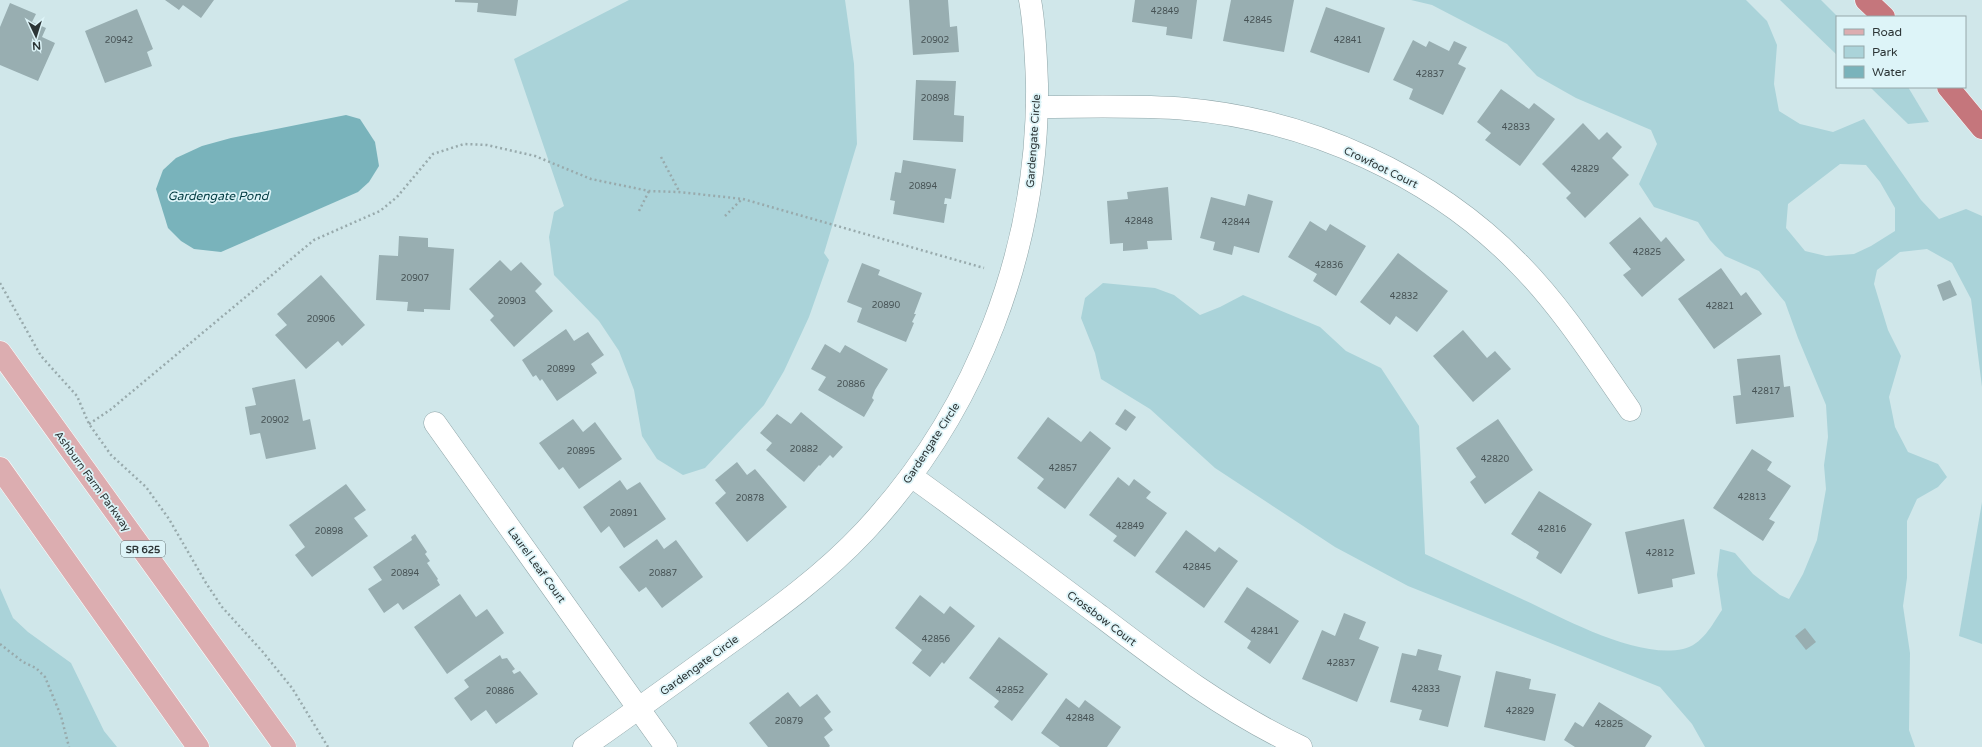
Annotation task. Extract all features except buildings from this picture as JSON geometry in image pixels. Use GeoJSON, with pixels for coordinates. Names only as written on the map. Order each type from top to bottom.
{"type":"FeatureCollection","features":[{"type":"Feature","properties":{"kind":"highway"},"geometry":{"type":"LineString","coordinates":[[1866,0],[1883,16]]}},
{"type":"Feature","properties":{"kind":"highway"},"geometry":{"type":"LineString","coordinates":[[1949,88],[1982,128]]}},
{"type":"Feature","properties":{"kind":"main road","name":"Ashburn Farm Parkway"},"geometry":{"type":"LineString","coordinates":[[0,352],[285,747]]}},
{"type":"Feature","properties":{"kind":"main road"},"geometry":{"type":"LineString","coordinates":[[0,468],[198,747]]}},
{"type":"Feature","properties":{"kind":"street","name":"Gardengate Circle"},"geometry":{"type":"LineString","coordinates":[[584,747],[775,610],[812,581],[865,531],[911,476],[940,434],[964,391],[986,346],[1012,275],[1028,204],[1034,156],[1037,107],[1036,57],[1030,0]]}},
{"type":"Feature","properties":{"kind":"street","name":"Crowfoot Court"},"geometry":{"type":"LineString","coordinates":[[1037,107],[1152,107],[1187,109],[1248,118],[1314,136],[1371,159],[1421,187],[1470,220],[1520,265],[1562,312],[1630,410]]}},
{"type":"Feature","properties":{"kind":"street","name":"Laurel Leaf Court"},"geometry":{"type":"LineString","coordinates":[[435,422],[666,747]]}},
{"type":"Feature","properties":{"kind":"street","name":"Crossbow Court"},"geometry":{"type":"LineString","coordinates":[[911,476],[1185,680],[1222,705],[1264,729],[1301,747]]}},
{"type":"Feature","properties":{"kind":"path"},"geometry":{"type":"LineString","coordinates":[[89,424],[110,410],[314,240],[380,211],[397,197],[433,154],[464,144],[487,145],[535,156],[591,179],[649,191],[679,192],[742,198],[1012,275]]}},
{"type":"Feature","properties":{"kind":"path"},"geometry":{"type":"LineString","coordinates":[[661,157],[679,192]]}},
{"type":"Feature","properties":{"kind":"path"},"geometry":{"type":"LineString","coordinates":[[640,210],[649,191]]}},
{"type":"Feature","properties":{"kind":"path"},"geometry":{"type":"LineString","coordinates":[[725,216],[742,198]]}},
{"type":"Feature","properties":{"kind":"path"},"geometry":{"type":"LineString","coordinates":[[0,283],[41,356],[76,396],[89,424],[112,455],[146,487],[169,519],[218,601],[292,688],[328,747]]}},
{"type":"Feature","properties":{"kind":"path"},"geometry":{"type":"LineString","coordinates":[[0,644],[23,662],[36,668],[45,677],[61,716],[69,747]]}},
{"type":"Feature","properties":{"kind":"green space"},"geometry":{"type":"Polygon","coordinates":[[[629,0],[845,0],[854,64],[857,144],[824,253],[829,260],[809,317],[784,371],[764,405],[705,468],[683,475],[657,459],[642,436],[634,390],[619,351],[599,321],[554,275],[549,237],[554,212],[564,206],[514,59],[629,0]]]}},
{"type":"Feature","properties":{"kind":"green space"},"geometry":{"type":"Polygon","coordinates":[[[1411,0],[1746,0],[1767,21],[1777,45],[1774,84],[1779,111],[1800,124],[1833,132],[1864,119],[1921,200],[1939,219],[1966,209],[1982,216],[1982,387],[1971,299],[1952,263],[1927,249],[1900,252],[1877,270],[1874,284],[1888,330],[1901,356],[1889,397],[1895,427],[1908,452],[1938,464],[1947,477],[1938,487],[1917,499],[1907,521],[1907,578],[1903,606],[1910,653],[1909,730],[1915,747],[1705,747],[1692,724],[1660,687],[1408,586],[1335,547],[1215,468],[1150,409],[1101,379],[1095,353],[1081,318],[1085,298],[1103,283],[1155,288],[1174,295],[1200,315],[1243,295],[1320,327],[1346,351],[1381,368],[1419,426],[1425,554],[1602,635],[1623,643],[1665,651],[1683,649],[1696,643],[1706,634],[1722,610],[1717,575],[1720,549],[1735,553],[1753,574],[1780,595],[1789,599],[1803,574],[1817,540],[1826,489],[1824,465],[1828,437],[1826,405],[1798,338],[1785,302],[1759,271],[1725,256],[1710,240],[1698,222],[1654,207],[1639,184],[1657,144],[1651,130],[1576,98],[1537,76],[1507,44],[1432,5],[1411,0]],[[1840,164],[1788,204],[1786,228],[1805,251],[1826,256],[1854,254],[1871,246],[1895,231],[1895,208],[1880,182],[1866,165],[1840,164]]]}},
{"type":"Feature","properties":{"kind":"green space"},"geometry":{"type":"Polygon","coordinates":[[[1780,0],[1821,0],[1837,16],[1836,54],[1780,0]]]}},
{"type":"Feature","properties":{"kind":"green space"},"geometry":{"type":"Polygon","coordinates":[[[1871,88],[1909,88],[1929,122],[1908,124],[1871,88]]]}},
{"type":"Feature","properties":{"kind":"green space"},"geometry":{"type":"Polygon","coordinates":[[[1982,502],[1982,644],[1959,636],[1982,502]]]}},
{"type":"Feature","properties":{"kind":"green space"},"geometry":{"type":"Polygon","coordinates":[[[0,588],[13,618],[28,632],[71,663],[104,731],[117,747],[0,747],[0,588]]]}},
{"type":"Feature","properties":{"kind":"water","name":"Gardengate Pond"},"geometry":{"type":"Polygon","coordinates":[[[346,115],[360,119],[375,142],[379,166],[369,182],[358,192],[221,252],[194,249],[181,241],[168,228],[156,189],[163,170],[176,158],[202,146],[231,138],[346,115]]]}}]}
